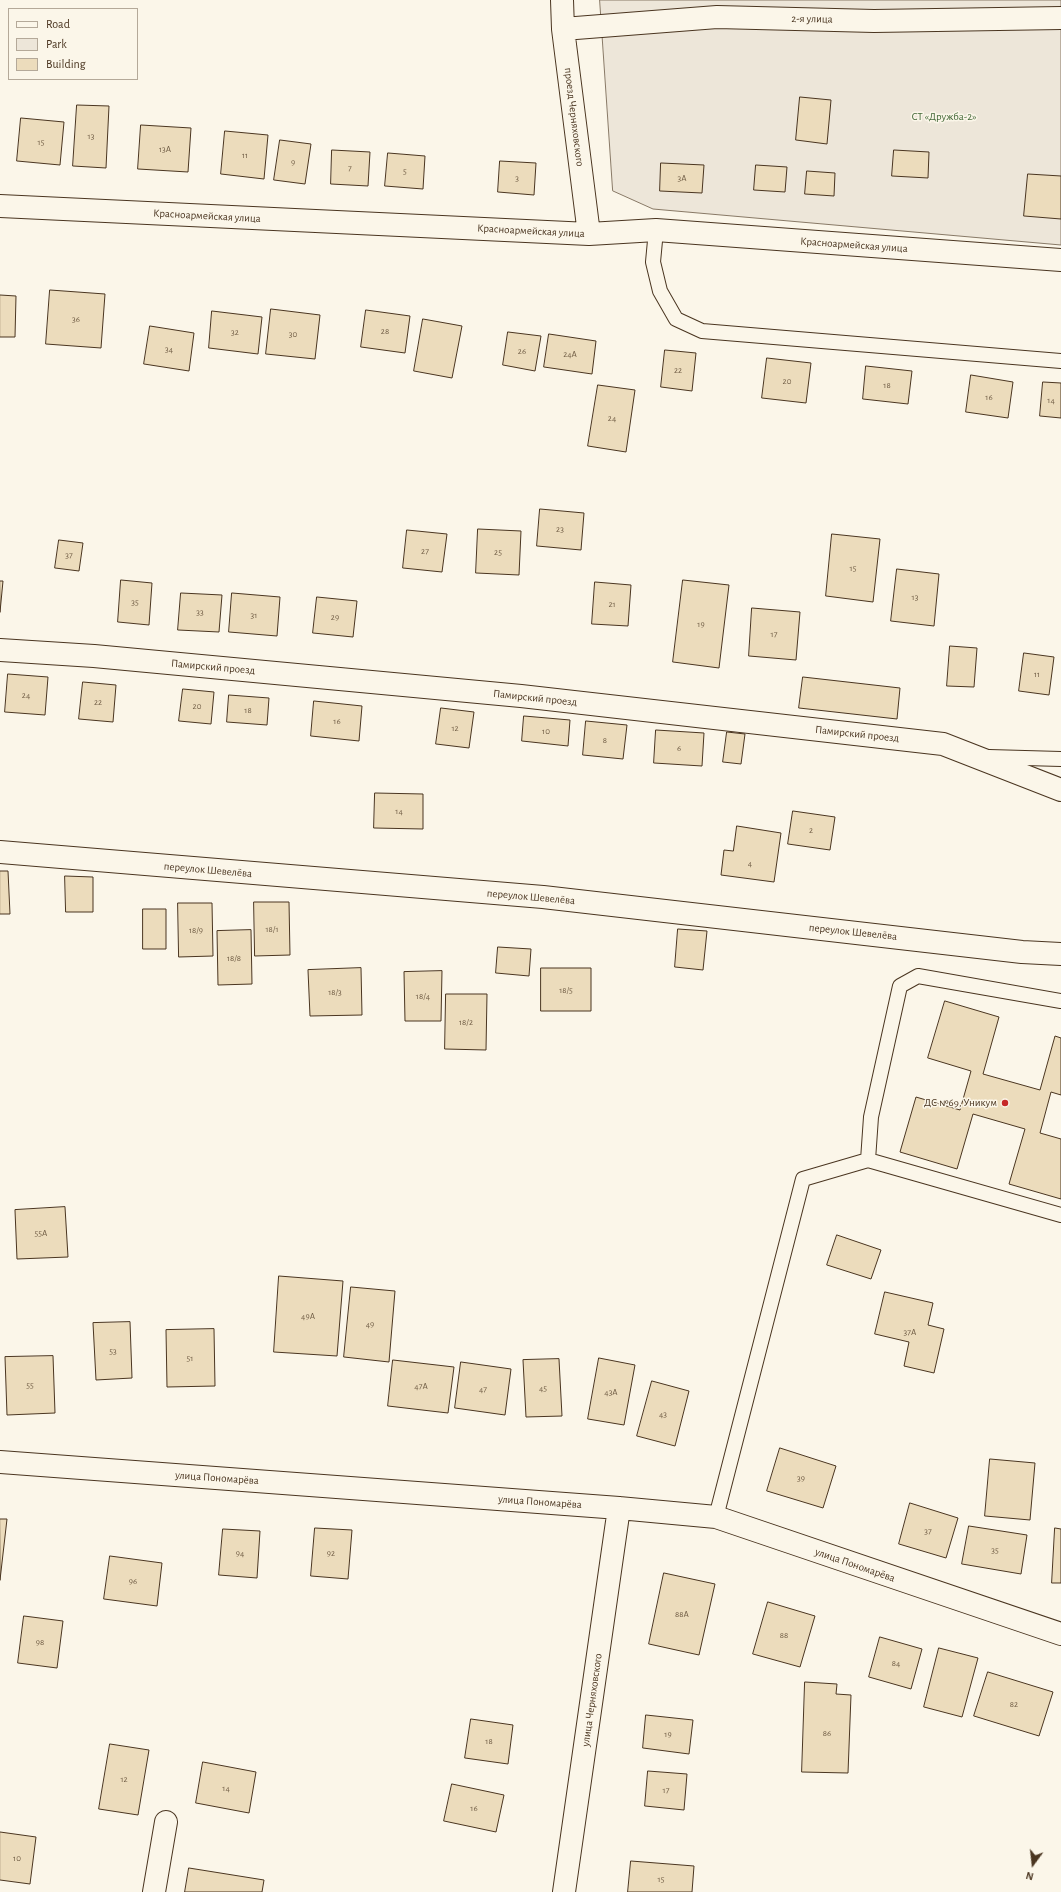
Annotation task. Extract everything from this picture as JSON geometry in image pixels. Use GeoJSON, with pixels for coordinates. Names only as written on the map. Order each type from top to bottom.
{"type":"FeatureCollection","features":[{"type":"Feature","properties":{"kind":"street","name":"проезд Черняховского"},"geometry":{"type":"LineString","coordinates":[[562,0],[563,29],[589,234]]}},
{"type":"Feature","properties":{"kind":"street","name":"2-я улица"},"geometry":{"type":"LineString","coordinates":[[563,29],[717,17],[874,21],[1061,18]]}},
{"type":"Feature","properties":{"kind":"street","name":"Красноармейская улица"},"geometry":{"type":"LineString","coordinates":[[0,206],[589,234],[656,230],[1061,260]]}},
{"type":"Feature","properties":{"kind":"street","name":"Памирский проезд"},"geometry":{"type":"LineString","coordinates":[[0,650],[94,656],[521,696],[943,744],[1061,790]]}},
{"type":"Feature","properties":{"kind":"street","name":"переулок Шевелёва"},"geometry":{"type":"LineString","coordinates":[[0,852],[543,897],[1022,952],[1061,954]]}},
{"type":"Feature","properties":{"kind":"street","name":"улица Пономарёва"},"geometry":{"type":"LineString","coordinates":[[0,1462],[620,1508],[716,1517],[1061,1634]]}},
{"type":"Feature","properties":{"kind":"street","name":"улица Черняховского"},"geometry":{"type":"LineString","coordinates":[[564,1892],[620,1508]]}},
{"type":"Feature","properties":{"kind":"street"},"geometry":{"type":"LineString","coordinates":[[154,1892],[166,1822]]}},
{"type":"Feature","properties":{"kind":"lane"},"geometry":{"type":"LineString","coordinates":[[656,230],[653,262],[660,291],[676,318],[702,331],[1061,361]]}},
{"type":"Feature","properties":{"kind":"lane"},"geometry":{"type":"LineString","coordinates":[[976,757],[1061,759]]}},
{"type":"Feature","properties":{"kind":"lane"},"geometry":{"type":"LineString","coordinates":[[868,1160],[871,1117],[900,986],[918,976],[1061,1001]]}},
{"type":"Feature","properties":{"kind":"lane"},"geometry":{"type":"LineString","coordinates":[[716,1517],[803,1179],[868,1160],[1061,1215]]}},
{"type":"Feature","properties":{"kind":"green space","name":"СТ «Дружба-2»"},"geometry":{"type":"Polygon","coordinates":[[[600,0],[1061,0],[1061,245],[653,209],[613,191],[600,0]]]}},
{"type":"Feature","properties":{"kind":"building"},"geometry":{"type":"Polygon","coordinates":[[[800,97],[831,100],[827,144],[796,140],[800,97]]]}},
{"type":"Feature","properties":{"kind":"building"},"geometry":{"type":"Polygon","coordinates":[[[77,105],[109,106],[106,168],[73,166],[77,105]]]}},
{"type":"Feature","properties":{"kind":"building"},"geometry":{"type":"Polygon","coordinates":[[[21,118],[64,122],[60,165],[17,161],[21,118]]]}},
{"type":"Feature","properties":{"kind":"building"},"geometry":{"type":"Polygon","coordinates":[[[141,125],[191,128],[188,172],[138,169],[141,125]]]}},
{"type":"Feature","properties":{"kind":"building"},"geometry":{"type":"Polygon","coordinates":[[[225,131],[268,135],[264,179],[221,174],[225,131]]]}},
{"type":"Feature","properties":{"kind":"building"},"geometry":{"type":"Polygon","coordinates":[[[280,140],[311,144],[305,184],[274,180],[280,140]]]}},
{"type":"Feature","properties":{"kind":"building"},"geometry":{"type":"Polygon","coordinates":[[[332,150],[370,152],[368,186],[331,184],[332,150]]]}},
{"type":"Feature","properties":{"kind":"building"},"geometry":{"type":"Polygon","coordinates":[[[894,150],[929,152],[928,178],[892,176],[894,150]]]}},
{"type":"Feature","properties":{"kind":"building"},"geometry":{"type":"Polygon","coordinates":[[[388,153],[425,156],[423,189],[385,186],[388,153]]]}},
{"type":"Feature","properties":{"kind":"building"},"geometry":{"type":"Polygon","coordinates":[[[500,161],[536,163],[534,195],[498,192],[500,161]]]}},
{"type":"Feature","properties":{"kind":"building"},"geometry":{"type":"Polygon","coordinates":[[[661,163],[704,165],[702,193],[660,191],[661,163]]]}},
{"type":"Feature","properties":{"kind":"building"},"geometry":{"type":"Polygon","coordinates":[[[756,165],[787,167],[785,192],[754,190],[756,165]]]}},
{"type":"Feature","properties":{"kind":"building"},"geometry":{"type":"Polygon","coordinates":[[[807,171],[835,173],[834,196],[805,194],[807,171]]]}},
{"type":"Feature","properties":{"kind":"building"},"geometry":{"type":"Polygon","coordinates":[[[1028,174],[1061,176],[1061,219],[1024,216],[1028,174]]]}},
{"type":"Feature","properties":{"kind":"building"},"geometry":{"type":"Polygon","coordinates":[[[50,290],[105,294],[101,348],[46,344],[50,290]]]}},
{"type":"Feature","properties":{"kind":"building"},"geometry":{"type":"Polygon","coordinates":[[[0,295],[16,296],[15,337],[0,337],[0,295]]]}},
{"type":"Feature","properties":{"kind":"building"},"geometry":{"type":"Polygon","coordinates":[[[271,309],[320,315],[315,359],[266,354],[271,309]]]}},
{"type":"Feature","properties":{"kind":"building"},"geometry":{"type":"Polygon","coordinates":[[[366,310],[410,316],[405,353],[361,347],[366,310]]]}},
{"type":"Feature","properties":{"kind":"building"},"geometry":{"type":"Polygon","coordinates":[[[212,311],[262,317],[258,354],[209,348],[212,311]]]}},
{"type":"Feature","properties":{"kind":"building"},"geometry":{"type":"Polygon","coordinates":[[[423,319],[462,326],[452,378],[414,371],[423,319]]]}},
{"type":"Feature","properties":{"kind":"building"},"geometry":{"type":"Polygon","coordinates":[[[150,326],[194,333],[189,371],[144,364],[150,326]]]}},
{"type":"Feature","properties":{"kind":"building"},"geometry":{"type":"Polygon","coordinates":[[[508,332],[541,336],[535,371],[503,365],[508,332]]]}},
{"type":"Feature","properties":{"kind":"building"},"geometry":{"type":"Polygon","coordinates":[[[549,334],[596,341],[592,374],[544,367],[549,334]]]}},
{"type":"Feature","properties":{"kind":"building"},"geometry":{"type":"Polygon","coordinates":[[[665,350],[696,353],[692,391],[661,387],[665,350]]]}},
{"type":"Feature","properties":{"kind":"building"},"geometry":{"type":"Polygon","coordinates":[[[767,358],[811,363],[806,403],[762,398],[767,358]]]}},
{"type":"Feature","properties":{"kind":"building"},"geometry":{"type":"Polygon","coordinates":[[[866,366],[912,371],[908,404],[863,399],[866,366]]]}},
{"type":"Feature","properties":{"kind":"building"},"geometry":{"type":"Polygon","coordinates":[[[971,375],[1013,382],[1008,418],[966,412],[971,375]]]}},
{"type":"Feature","properties":{"kind":"building"},"geometry":{"type":"Polygon","coordinates":[[[1043,382],[1061,383],[1061,418],[1040,416],[1043,382]]]}},
{"type":"Feature","properties":{"kind":"building"},"geometry":{"type":"Polygon","coordinates":[[[598,385],[635,390],[626,452],[588,446],[598,385]]]}},
{"type":"Feature","properties":{"kind":"building"},"geometry":{"type":"Polygon","coordinates":[[[540,509],[584,513],[581,550],[537,546],[540,509]]]}},
{"type":"Feature","properties":{"kind":"building"},"geometry":{"type":"Polygon","coordinates":[[[478,529],[521,531],[519,575],[476,573],[478,529]]]}},
{"type":"Feature","properties":{"kind":"building"},"geometry":{"type":"Polygon","coordinates":[[[407,530],[447,534],[442,572],[403,568],[407,530]]]}},
{"type":"Feature","properties":{"kind":"building"},"geometry":{"type":"Polygon","coordinates":[[[832,534],[880,539],[873,602],[826,596],[832,534]]]}},
{"type":"Feature","properties":{"kind":"building"},"geometry":{"type":"Polygon","coordinates":[[[59,540],[83,543],[79,571],[55,568],[59,540]]]}},
{"type":"Feature","properties":{"kind":"building"},"geometry":{"type":"Polygon","coordinates":[[[897,569],[939,574],[934,626],[891,621],[897,569]]]}},
{"type":"Feature","properties":{"kind":"building"},"geometry":{"type":"Polygon","coordinates":[[[121,580],[152,583],[149,625],[118,622],[121,580]]]}},
{"type":"Feature","properties":{"kind":"building"},"geometry":{"type":"Polygon","coordinates":[[[683,580],[729,585],[719,668],[673,662],[683,580]]]}},
{"type":"Feature","properties":{"kind":"building"},"geometry":{"type":"Polygon","coordinates":[[[0,581],[3,581],[0,612],[0,581]]]}},
{"type":"Feature","properties":{"kind":"building"},"geometry":{"type":"Polygon","coordinates":[[[595,582],[631,585],[628,626],[592,624],[595,582]]]}},
{"type":"Feature","properties":{"kind":"building"},"geometry":{"type":"Polygon","coordinates":[[[181,593],[222,595],[219,632],[178,630],[181,593]]]}},
{"type":"Feature","properties":{"kind":"building"},"geometry":{"type":"Polygon","coordinates":[[[232,593],[280,597],[277,636],[229,632],[232,593]]]}},
{"type":"Feature","properties":{"kind":"building"},"geometry":{"type":"Polygon","coordinates":[[[317,597],[357,601],[353,637],[313,633],[317,597]]]}},
{"type":"Feature","properties":{"kind":"building"},"geometry":{"type":"Polygon","coordinates":[[[752,608],[800,612],[796,660],[749,656],[752,608]]]}},
{"type":"Feature","properties":{"kind":"building"},"geometry":{"type":"Polygon","coordinates":[[[950,646],[977,648],[974,687],[947,686],[950,646]]]}},
{"type":"Feature","properties":{"kind":"building"},"geometry":{"type":"Polygon","coordinates":[[[1024,653],[1054,657],[1049,695],[1019,691],[1024,653]]]}},
{"type":"Feature","properties":{"kind":"building"},"geometry":{"type":"Polygon","coordinates":[[[8,674],[48,677],[45,715],[5,712],[8,674]]]}},
{"type":"Feature","properties":{"kind":"building"},"geometry":{"type":"Polygon","coordinates":[[[803,677],[900,688],[897,719],[799,708],[803,677]]]}},
{"type":"Feature","properties":{"kind":"building"},"geometry":{"type":"Polygon","coordinates":[[[83,682],[116,685],[113,722],[79,719],[83,682]]]}},
{"type":"Feature","properties":{"kind":"building"},"geometry":{"type":"Polygon","coordinates":[[[183,689],[214,692],[211,724],[179,721],[183,689]]]}},
{"type":"Feature","properties":{"kind":"building"},"geometry":{"type":"Polygon","coordinates":[[[229,695],[269,698],[267,725],[227,722],[229,695]]]}},
{"type":"Feature","properties":{"kind":"building"},"geometry":{"type":"Polygon","coordinates":[[[314,701],[362,706],[359,741],[311,736],[314,701]]]}},
{"type":"Feature","properties":{"kind":"building"},"geometry":{"type":"Polygon","coordinates":[[[441,708],[474,712],[469,748],[436,744],[441,708]]]}},
{"type":"Feature","properties":{"kind":"building"},"geometry":{"type":"Polygon","coordinates":[[[524,716],[570,720],[568,746],[522,741],[524,716]]]}},
{"type":"Feature","properties":{"kind":"building"},"geometry":{"type":"Polygon","coordinates":[[[586,721],[627,725],[623,759],[583,755],[586,721]]]}},
{"type":"Feature","properties":{"kind":"building"},"geometry":{"type":"Polygon","coordinates":[[[656,730],[704,733],[702,766],[654,763],[656,730]]]}},
{"type":"Feature","properties":{"kind":"building"},"geometry":{"type":"Polygon","coordinates":[[[727,732],[745,734],[741,764],[723,762],[727,732]]]}},
{"type":"Feature","properties":{"kind":"building"},"geometry":{"type":"Polygon","coordinates":[[[375,793],[423,794],[423,829],[374,828],[375,793]]]}},
{"type":"Feature","properties":{"kind":"building"},"geometry":{"type":"Polygon","coordinates":[[[793,811],[835,817],[830,850],[788,844],[793,811]]]}},
{"type":"Feature","properties":{"kind":"building"},"geometry":{"type":"Polygon","coordinates":[[[737,826],[781,833],[774,882],[721,875],[724,850],[733,851],[737,826]]]}},
{"type":"Feature","properties":{"kind":"building"},"geometry":{"type":"Polygon","coordinates":[[[0,871],[8,871],[10,914],[0,914],[0,871]]]}},
{"type":"Feature","properties":{"kind":"building"},"geometry":{"type":"Polygon","coordinates":[[[65,876],[93,877],[93,912],[66,912],[65,876]]]}},
{"type":"Feature","properties":{"kind":"building"},"geometry":{"type":"Polygon","coordinates":[[[254,902],[289,902],[290,955],[255,956],[254,902]]]}},
{"type":"Feature","properties":{"kind":"building"},"geometry":{"type":"Polygon","coordinates":[[[178,903],[212,903],[213,956],[179,957],[178,903]]]}},
{"type":"Feature","properties":{"kind":"building"},"geometry":{"type":"Polygon","coordinates":[[[143,909],[166,909],[166,949],[143,949],[143,909]]]}},
{"type":"Feature","properties":{"kind":"building"},"geometry":{"type":"Polygon","coordinates":[[[678,929],[707,931],[703,970],[675,967],[678,929]]]}},
{"type":"Feature","properties":{"kind":"building"},"geometry":{"type":"Polygon","coordinates":[[[251,930],[252,984],[218,985],[217,931],[251,930]]]}},
{"type":"Feature","properties":{"kind":"building"},"geometry":{"type":"Polygon","coordinates":[[[498,947],[531,949],[529,976],[496,973],[498,947]]]}},
{"type":"Feature","properties":{"kind":"building"},"geometry":{"type":"Polygon","coordinates":[[[361,968],[362,1015],[310,1016],[308,970],[361,968]]]}},
{"type":"Feature","properties":{"kind":"building"},"geometry":{"type":"Polygon","coordinates":[[[541,968],[591,968],[591,1011],[541,1011],[541,968]]]}},
{"type":"Feature","properties":{"kind":"building"},"geometry":{"type":"Polygon","coordinates":[[[442,971],[441,1021],[405,1021],[404,972],[442,971]]]}},
{"type":"Feature","properties":{"kind":"building"},"geometry":{"type":"Polygon","coordinates":[[[446,994],[487,994],[486,1050],[445,1049],[446,994]]]}},
{"type":"Feature","properties":{"kind":"building","name":"ДС №69, Уникум"},"geometry":{"type":"Polygon","coordinates":[[[945,1001],[999,1017],[983,1074],[1040,1090],[1055,1036],[1061,1038],[1061,1095],[1051,1092],[1040,1133],[1061,1139],[1061,1199],[1009,1184],[1025,1129],[973,1114],[957,1169],[900,1152],[916,1097],[960,1110],[971,1071],[928,1058],[945,1001]]]}},
{"type":"Feature","properties":{"kind":"building"},"geometry":{"type":"Polygon","coordinates":[[[65,1207],[68,1257],[17,1259],[15,1210],[65,1207]]]}},
{"type":"Feature","properties":{"kind":"building"},"geometry":{"type":"Polygon","coordinates":[[[837,1235],[881,1250],[871,1279],[827,1265],[837,1235]]]}},
{"type":"Feature","properties":{"kind":"building"},"geometry":{"type":"Polygon","coordinates":[[[279,1276],[343,1281],[337,1356],[274,1352],[279,1276]]]}},
{"type":"Feature","properties":{"kind":"building"},"geometry":{"type":"Polygon","coordinates":[[[351,1287],[395,1291],[389,1362],[344,1357],[351,1287]]]}},
{"type":"Feature","properties":{"kind":"building"},"geometry":{"type":"Polygon","coordinates":[[[885,1292],[933,1303],[928,1325],[944,1329],[934,1373],[904,1366],[909,1342],[875,1334],[885,1292]]]}},
{"type":"Feature","properties":{"kind":"building"},"geometry":{"type":"Polygon","coordinates":[[[130,1322],[132,1378],[96,1380],[93,1323],[130,1322]]]}},
{"type":"Feature","properties":{"kind":"building"},"geometry":{"type":"Polygon","coordinates":[[[214,1329],[215,1386],[167,1387],[166,1330],[214,1329]]]}},
{"type":"Feature","properties":{"kind":"building"},"geometry":{"type":"Polygon","coordinates":[[[53,1356],[55,1413],[7,1415],[5,1357],[53,1356]]]}},
{"type":"Feature","properties":{"kind":"building"},"geometry":{"type":"Polygon","coordinates":[[[599,1358],[635,1365],[624,1425],[588,1419],[599,1358]]]}},
{"type":"Feature","properties":{"kind":"building"},"geometry":{"type":"Polygon","coordinates":[[[559,1359],[562,1416],[526,1417],[523,1360],[559,1359]]]}},
{"type":"Feature","properties":{"kind":"building"},"geometry":{"type":"Polygon","coordinates":[[[393,1360],[454,1367],[448,1413],[388,1406],[393,1360]]]}},
{"type":"Feature","properties":{"kind":"building"},"geometry":{"type":"Polygon","coordinates":[[[461,1362],[511,1369],[505,1415],[455,1408],[461,1362]]]}},
{"type":"Feature","properties":{"kind":"building"},"geometry":{"type":"Polygon","coordinates":[[[652,1381],[689,1391],[675,1446],[637,1436],[652,1381]]]}},
{"type":"Feature","properties":{"kind":"building"},"geometry":{"type":"Polygon","coordinates":[[[780,1448],[836,1466],[823,1508],[767,1491],[780,1448]]]}},
{"type":"Feature","properties":{"kind":"building"},"geometry":{"type":"Polygon","coordinates":[[[990,1459],[1035,1463],[1030,1520],[985,1516],[990,1459]]]}},
{"type":"Feature","properties":{"kind":"building"},"geometry":{"type":"Polygon","coordinates":[[[910,1503],[958,1518],[946,1558],[899,1544],[910,1503]]]}},
{"type":"Feature","properties":{"kind":"building"},"geometry":{"type":"Polygon","coordinates":[[[0,1519],[7,1519],[0,1580],[0,1519]]]}},
{"type":"Feature","properties":{"kind":"building"},"geometry":{"type":"Polygon","coordinates":[[[969,1526],[1027,1535],[1021,1574],[962,1564],[969,1526]]]}},
{"type":"Feature","properties":{"kind":"building"},"geometry":{"type":"Polygon","coordinates":[[[315,1528],[352,1530],[348,1579],[311,1576],[315,1528]]]}},
{"type":"Feature","properties":{"kind":"building"},"geometry":{"type":"Polygon","coordinates":[[[1055,1528],[1061,1529],[1061,1583],[1052,1583],[1055,1528]]]}},
{"type":"Feature","properties":{"kind":"building"},"geometry":{"type":"Polygon","coordinates":[[[223,1529],[260,1531],[257,1578],[219,1575],[223,1529]]]}},
{"type":"Feature","properties":{"kind":"building"},"geometry":{"type":"Polygon","coordinates":[[[110,1556],[162,1563],[157,1606],[104,1599],[110,1556]]]}},
{"type":"Feature","properties":{"kind":"building"},"geometry":{"type":"Polygon","coordinates":[[[664,1573],[715,1584],[699,1655],[649,1644],[664,1573]]]}},
{"type":"Feature","properties":{"kind":"building"},"geometry":{"type":"Polygon","coordinates":[[[768,1602],[815,1616],[800,1667],[753,1654],[768,1602]]]}},
{"type":"Feature","properties":{"kind":"building"},"geometry":{"type":"Polygon","coordinates":[[[24,1616],[63,1621],[57,1668],[18,1663],[24,1616]]]}},
{"type":"Feature","properties":{"kind":"building"},"geometry":{"type":"Polygon","coordinates":[[[880,1637],[922,1649],[911,1689],[869,1677],[880,1637]]]}},
{"type":"Feature","properties":{"kind":"building"},"geometry":{"type":"Polygon","coordinates":[[[939,1648],[978,1658],[962,1717],[924,1707],[939,1648]]]}},
{"type":"Feature","properties":{"kind":"building"},"geometry":{"type":"Polygon","coordinates":[[[988,1672],[1053,1692],[1039,1736],[974,1716],[988,1672]]]}},
{"type":"Feature","properties":{"kind":"building"},"geometry":{"type":"Polygon","coordinates":[[[805,1682],[837,1684],[836,1694],[851,1695],[848,1773],[802,1772],[805,1682]]]}},
{"type":"Feature","properties":{"kind":"building"},"geometry":{"type":"Polygon","coordinates":[[[646,1715],[693,1720],[689,1754],[643,1748],[646,1715]]]}},
{"type":"Feature","properties":{"kind":"building"},"geometry":{"type":"Polygon","coordinates":[[[471,1719],[513,1725],[508,1764],[465,1758],[471,1719]]]}},
{"type":"Feature","properties":{"kind":"building"},"geometry":{"type":"Polygon","coordinates":[[[110,1744],[149,1750],[138,1815],[99,1809],[110,1744]]]}},
{"type":"Feature","properties":{"kind":"building"},"geometry":{"type":"Polygon","coordinates":[[[203,1762],[256,1772],[249,1813],[196,1803],[203,1762]]]}},
{"type":"Feature","properties":{"kind":"building"},"geometry":{"type":"Polygon","coordinates":[[[648,1771],[687,1774],[684,1810],[645,1806],[648,1771]]]}},
{"type":"Feature","properties":{"kind":"building"},"geometry":{"type":"Polygon","coordinates":[[[452,1784],[504,1795],[496,1832],[444,1821],[452,1784]]]}},
{"type":"Feature","properties":{"kind":"building"},"geometry":{"type":"Polygon","coordinates":[[[0,1832],[36,1837],[30,1884],[0,1880],[0,1832]]]}},
{"type":"Feature","properties":{"kind":"building"},"geometry":{"type":"Polygon","coordinates":[[[631,1861],[694,1866],[692,1892],[628,1892],[631,1861]]]}},
{"type":"Feature","properties":{"kind":"building"},"geometry":{"type":"Polygon","coordinates":[[[189,1868],[264,1880],[262,1892],[185,1892],[189,1868]]]}},
{"type":"Feature","properties":{"kind":"place","name":"ДС №69, Уникум"},"geometry":{"type":"Point","coordinates":[1005,1103]}}]}
